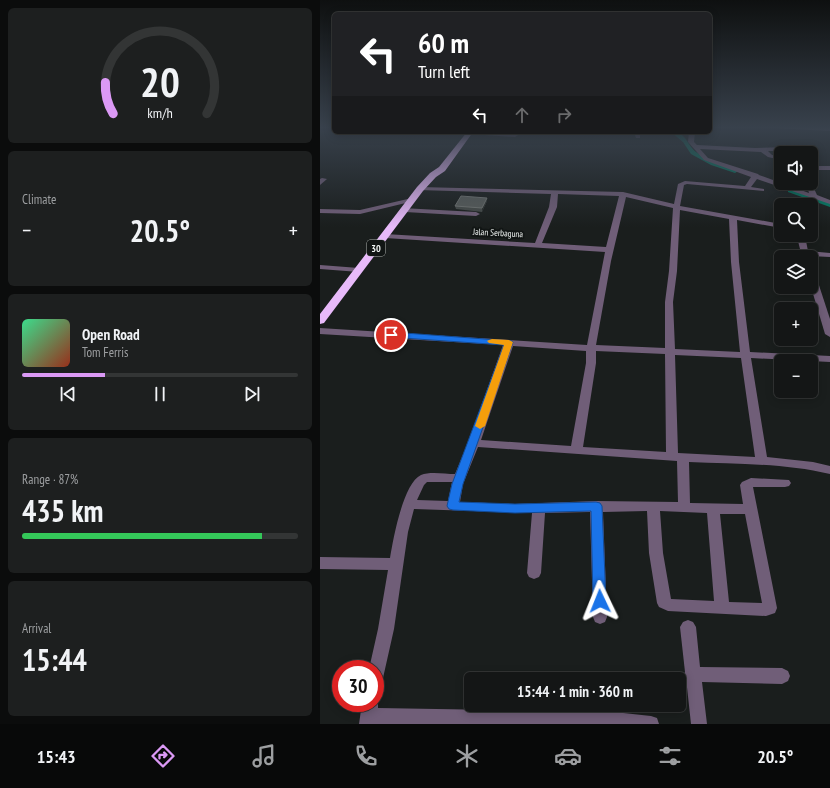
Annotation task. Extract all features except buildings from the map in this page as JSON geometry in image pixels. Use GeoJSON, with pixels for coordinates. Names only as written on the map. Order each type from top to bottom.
{"type":"FeatureCollection","features":[{"type":"Feature","properties":{"kind":"highway","name":"30"},"geometry":{"type":"LineString","coordinates":[[320,321],[420,189],[433,175],[442,169],[448,160]]}},
{"type":"Feature","properties":{"kind":"street"},"geometry":{"type":"LineString","coordinates":[[708,160],[754,177],[830,202]]}},
{"type":"Feature","properties":{"kind":"street"},"geometry":{"type":"LineString","coordinates":[[818,168],[830,168]]}},
{"type":"Feature","properties":{"kind":"street"},"geometry":{"type":"LineString","coordinates":[[747,188],[754,177]]}},
{"type":"Feature","properties":{"kind":"street"},"geometry":{"type":"LineString","coordinates":[[684,507],[669,351],[668,302],[673,271],[673,239],[681,184],[683,182],[762,190]]}},
{"type":"Feature","properties":{"kind":"street"},"geometry":{"type":"LineString","coordinates":[[420,189],[623,194],[677,207],[774,225]]}},
{"type":"Feature","properties":{"kind":"street"},"geometry":{"type":"LineString","coordinates":[[812,190],[814,196]]}},
{"type":"Feature","properties":{"kind":"street"},"geometry":{"type":"LineString","coordinates":[[538,245],[553,207],[555,192]]}},
{"type":"Feature","properties":{"kind":"street"},"geometry":{"type":"LineString","coordinates":[[576,451],[591,363],[591,347],[601,290],[623,194]]}},
{"type":"Feature","properties":{"kind":"street"},"geometry":{"type":"LineString","coordinates":[[320,211],[360,212],[412,200]]}},
{"type":"Feature","properties":{"kind":"street"},"geometry":{"type":"LineString","coordinates":[[405,210],[476,214]]}},
{"type":"Feature","properties":{"kind":"street"},"geometry":{"type":"LineString","coordinates":[[733,218],[735,262],[742,333],[762,461]]}},
{"type":"Feature","properties":{"kind":"street","name":"Jalan Serbaguna"},"geometry":{"type":"LineString","coordinates":[[385,236],[610,250]]}},
{"type":"Feature","properties":{"kind":"street"},"geometry":{"type":"LineString","coordinates":[[818,255],[830,255]]}},
{"type":"Feature","properties":{"kind":"street"},"geometry":{"type":"LineString","coordinates":[[320,268],[359,270]]}},
{"type":"Feature","properties":{"kind":"street"},"geometry":{"type":"LineString","coordinates":[[818,294],[830,334]]}},
{"type":"Feature","properties":{"kind":"street"},"geometry":{"type":"LineString","coordinates":[[320,331],[830,359]]}},
{"type":"Feature","properties":{"kind":"street"},"geometry":{"type":"LineString","coordinates":[[453,506],[460,478],[474,443],[509,342]]}},
{"type":"Feature","properties":{"kind":"street"},"geometry":{"type":"LineString","coordinates":[[474,443],[576,451],[762,461],[813,466],[830,472]]}},
{"type":"Feature","properties":{"kind":"street"},"geometry":{"type":"LineString","coordinates":[[379,660],[386,629],[390,595],[397,564],[401,532],[409,504],[419,482],[425,478],[460,478]]}},
{"type":"Feature","properties":{"kind":"street"},"geometry":{"type":"LineString","coordinates":[[653,506],[656,553],[664,603],[668,606],[766,610],[770,608],[746,485],[751,482],[785,483]]}},
{"type":"Feature","properties":{"kind":"street"},"geometry":{"type":"LineString","coordinates":[[409,504],[539,509],[596,506],[684,507],[713,510],[750,509]]}},
{"type":"Feature","properties":{"kind":"street"},"geometry":{"type":"LineString","coordinates":[[596,506],[600,617]]}},
{"type":"Feature","properties":{"kind":"street"},"geometry":{"type":"LineString","coordinates":[[534,574],[539,509]]}},
{"type":"Feature","properties":{"kind":"street"},"geometry":{"type":"LineString","coordinates":[[713,510],[717,568],[722,608]]}},
{"type":"Feature","properties":{"kind":"street"},"geometry":{"type":"LineString","coordinates":[[320,564],[397,564]]}},
{"type":"Feature","properties":{"kind":"street"},"geometry":{"type":"LineString","coordinates":[[688,627],[692,674],[699,724]]}},
{"type":"Feature","properties":{"kind":"street"},"geometry":{"type":"LineString","coordinates":[[692,674],[782,676]]}},
{"type":"Feature","properties":{"kind":"street"},"geometry":{"type":"LineString","coordinates":[[369,714],[614,720],[651,724]]}},
{"type":"Feature","properties":{"kind":"waterway"},"geometry":{"type":"LineString","coordinates":[[705,160],[713,164],[735,171]]}},
{"type":"Feature","properties":{"kind":"waterway"},"geometry":{"type":"LineString","coordinates":[[791,190],[830,205]]}},
{"type":"Feature","properties":{"kind":"slow traffic"},"geometry":{"type":"LineString","coordinates":[[480,426],[509,342],[492,341]]}},
{"type":"Feature","properties":{"kind":"route"},"geometry":{"type":"LineString","coordinates":[[391,335],[509,342],[474,443],[457,484],[453,506],[554,509],[596,506],[600,601]]}}]}
